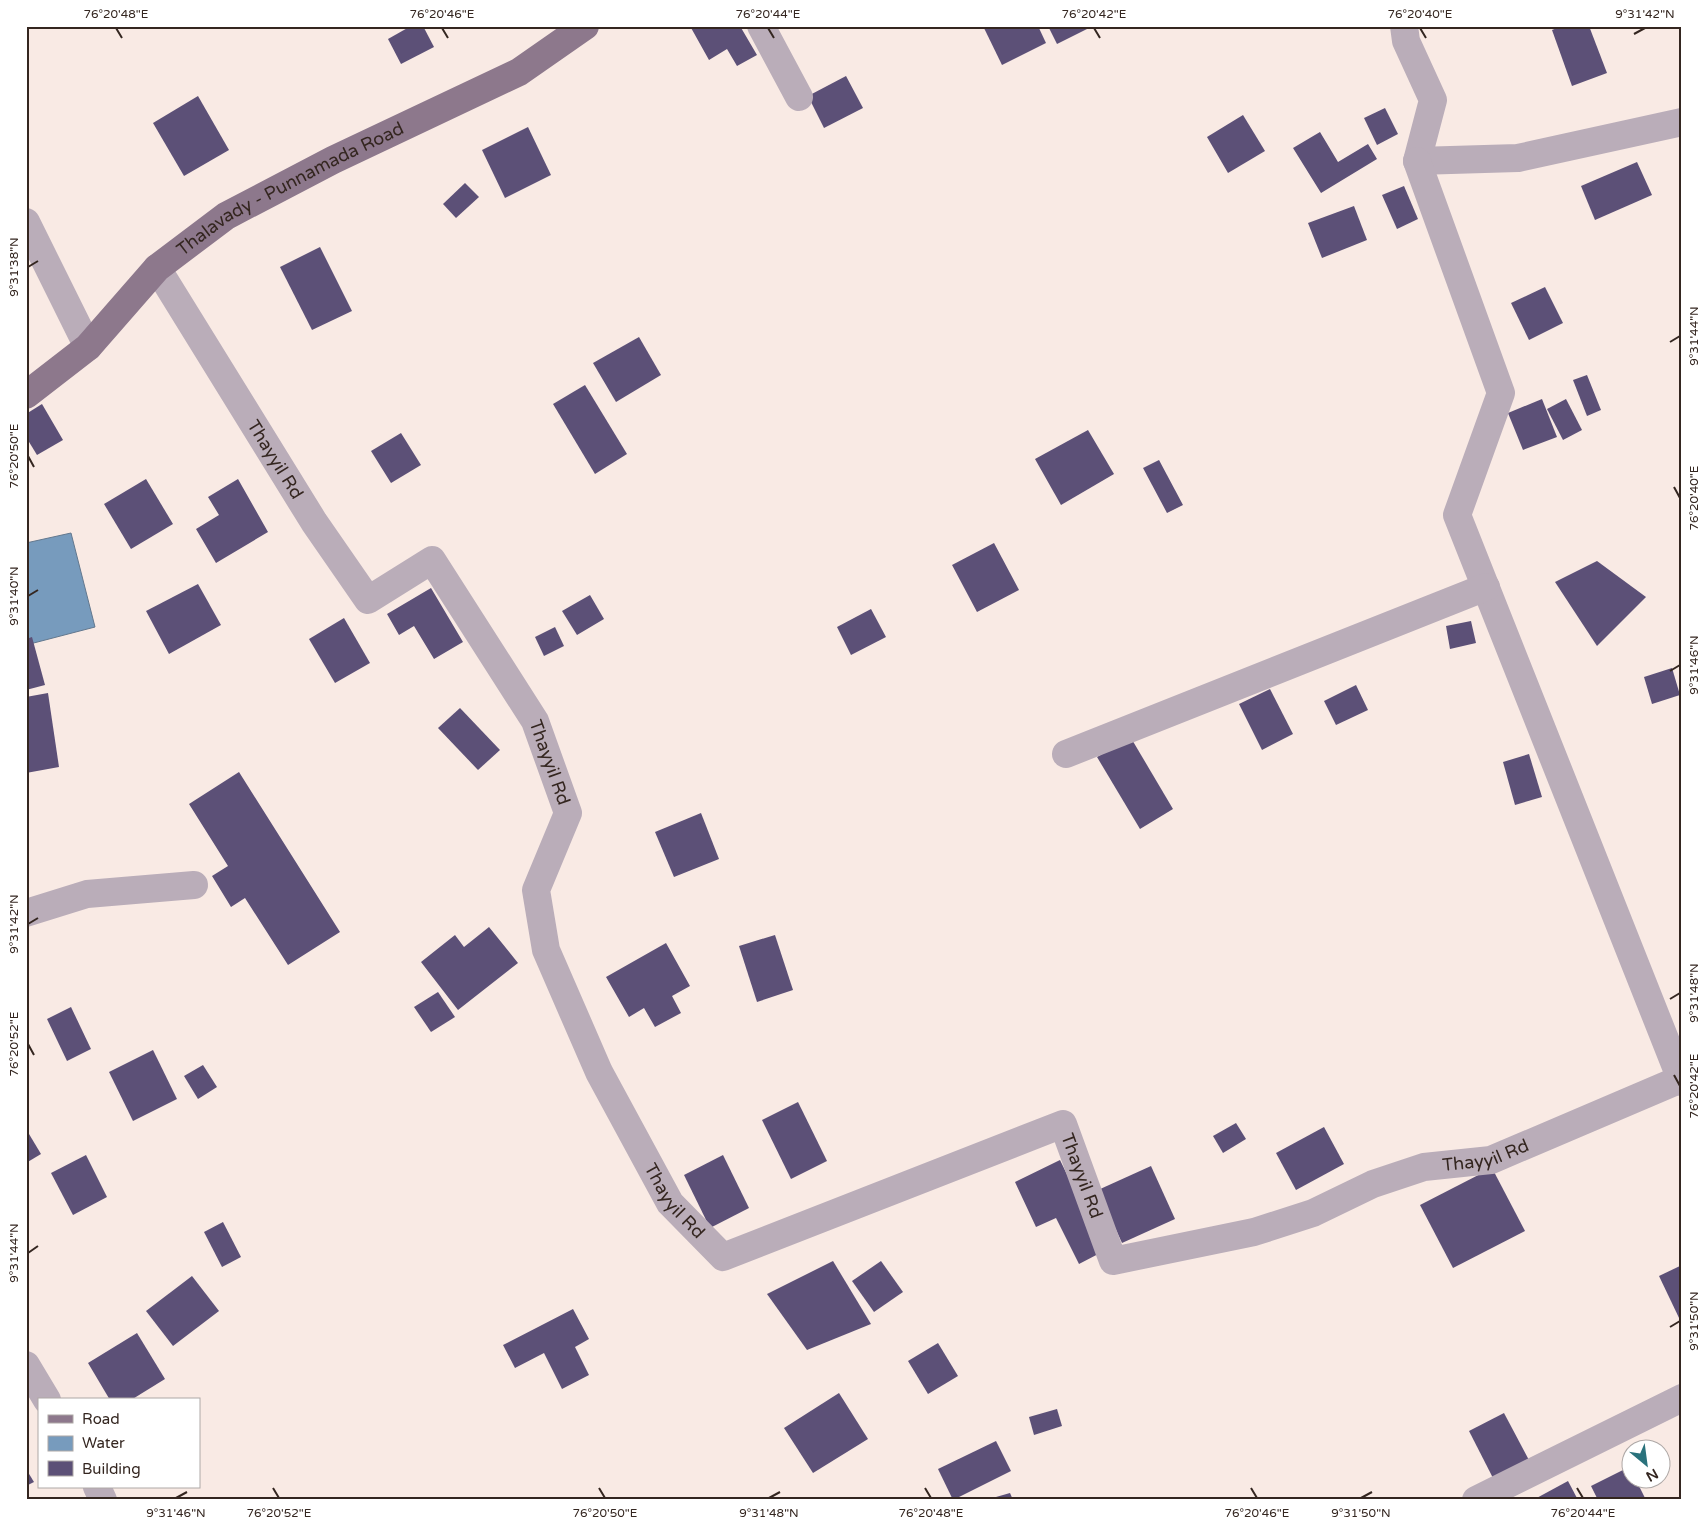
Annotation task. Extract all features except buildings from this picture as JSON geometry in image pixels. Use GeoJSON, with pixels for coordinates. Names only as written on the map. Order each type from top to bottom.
{"type":"FeatureCollection","features":[{"type":"Feature","properties":{"kind":"main road","name":"Thalavady - Punnamada Road"},"geometry":{"type":"LineString","coordinates":[[26,396],[88,347],[157,268],[226,216],[333,160],[519,72],[585,26]]}},
{"type":"Feature","properties":{"kind":"street"},"geometry":{"type":"LineString","coordinates":[[761,26],[799,97]]}},
{"type":"Feature","properties":{"kind":"street"},"geometry":{"type":"LineString","coordinates":[[1404,26],[1406,41],[1433,100],[1417,161],[1500,393],[1457,515],[1681,1080]]}},
{"type":"Feature","properties":{"kind":"street"},"geometry":{"type":"LineString","coordinates":[[1417,161],[1518,158],[1682,122]]}},
{"type":"Feature","properties":{"kind":"street"},"geometry":{"type":"LineString","coordinates":[[26,222],[88,347]]}},
{"type":"Feature","properties":{"kind":"street","name":"Thayyil Rd"},"geometry":{"type":"LineString","coordinates":[[157,268],[314,522],[368,600],[432,560],[535,721],[568,813],[536,890],[546,950],[599,1072],[670,1203],[723,1257],[1063,1124],[1113,1261],[1263,1229],[1313,1213],[1373,1184],[1424,1167],[1491,1160],[1681,1080]]}},
{"type":"Feature","properties":{"kind":"street"},"geometry":{"type":"LineString","coordinates":[[1066,754],[1486,587]]}},
{"type":"Feature","properties":{"kind":"street"},"geometry":{"type":"LineString","coordinates":[[26,913],[87,894],[194,885]]}},
{"type":"Feature","properties":{"kind":"street"},"geometry":{"type":"LineString","coordinates":[[26,1365],[46,1398]]}},
{"type":"Feature","properties":{"kind":"street"},"geometry":{"type":"LineString","coordinates":[[1476,1500],[1682,1398]]}},
{"type":"Feature","properties":{"kind":"street"},"geometry":{"type":"LineString","coordinates":[[97,1488],[103,1500]]}},
{"type":"Feature","properties":{"kind":"water"},"geometry":{"type":"Polygon","coordinates":[[[71,533],[95,627],[26,645],[26,543],[71,533]]]}}]}
